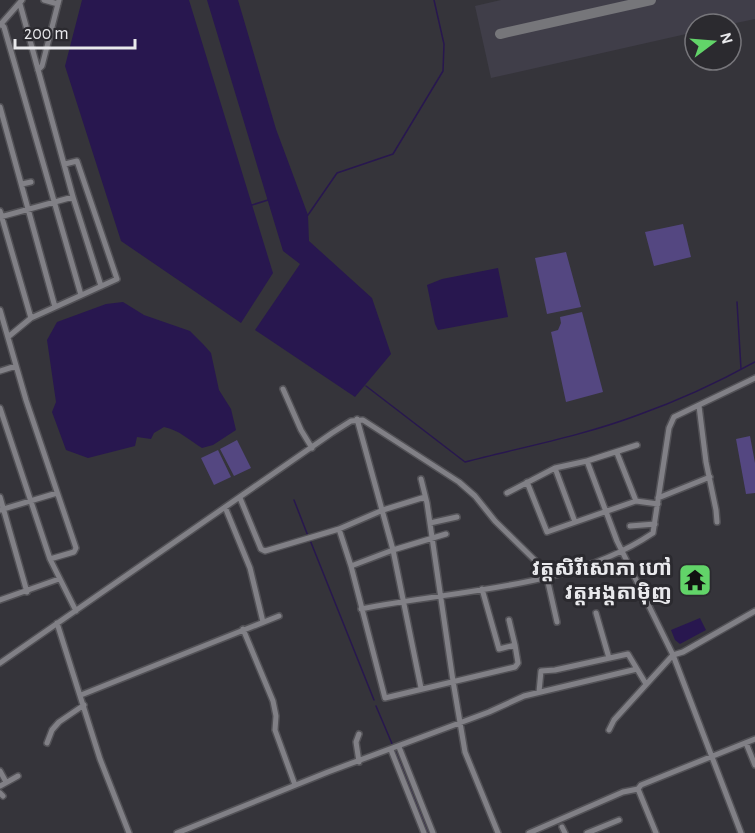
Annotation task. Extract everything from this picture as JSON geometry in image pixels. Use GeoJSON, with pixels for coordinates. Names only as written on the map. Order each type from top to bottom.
{"type":"FeatureCollection","features":[{"type":"Feature","properties":{"kind":"street"},"geometry":{"type":"LineString","coordinates":[[39,70],[46,55],[59,2],[44,0]]}},
{"type":"Feature","properties":{"kind":"street"},"geometry":{"type":"LineString","coordinates":[[21,2],[0,25],[4,27],[81,295]]}},
{"type":"Feature","properties":{"kind":"street"},"geometry":{"type":"LineString","coordinates":[[21,2],[74,197],[101,286]]}},
{"type":"Feature","properties":{"kind":"street"},"geometry":{"type":"LineString","coordinates":[[0,107],[55,307]]}},
{"type":"Feature","properties":{"kind":"street"},"geometry":{"type":"LineString","coordinates":[[8,337],[31,318],[115,281],[117,278],[77,161],[65,164]]}},
{"type":"Feature","properties":{"kind":"street"},"geometry":{"type":"LineString","coordinates":[[22,184],[32,182]]}},
{"type":"Feature","properties":{"kind":"street"},"geometry":{"type":"LineString","coordinates":[[31,318],[1,215],[29,210],[74,197]]}},
{"type":"Feature","properties":{"kind":"street"},"geometry":{"type":"LineString","coordinates":[[0,310],[76,550],[50,559]]}},
{"type":"Feature","properties":{"kind":"street"},"geometry":{"type":"LineString","coordinates":[[0,371],[16,366]]}},
{"type":"Feature","properties":{"kind":"street"},"geometry":{"type":"LineString","coordinates":[[361,609],[404,600],[550,578],[623,551],[653,533],[674,417],[755,378]]}},
{"type":"Feature","properties":{"kind":"street"},"geometry":{"type":"LineString","coordinates":[[283,389],[301,430],[312,448]]}},
{"type":"Feature","properties":{"kind":"street"},"geometry":{"type":"LineString","coordinates":[[699,406],[717,522]]}},
{"type":"Feature","properties":{"kind":"street"},"geometry":{"type":"LineString","coordinates":[[0,408],[50,559],[76,610]]}},
{"type":"Feature","properties":{"kind":"street"},"geometry":{"type":"LineString","coordinates":[[357,420],[393,550],[422,688]]}},
{"type":"Feature","properties":{"kind":"street"},"geometry":{"type":"LineString","coordinates":[[0,663],[225,507],[357,420],[363,420],[459,482],[475,496],[495,521],[550,578],[557,622]]}},
{"type":"Feature","properties":{"kind":"street"},"geometry":{"type":"LineString","coordinates":[[507,493],[555,468],[637,446]]}},
{"type":"Feature","properties":{"kind":"street"},"geometry":{"type":"LineString","coordinates":[[617,453],[636,501]]}},
{"type":"Feature","properties":{"kind":"street"},"geometry":{"type":"LineString","coordinates":[[587,461],[616,542],[623,551],[673,655],[741,833]]}},
{"type":"Feature","properties":{"kind":"street"},"geometry":{"type":"LineString","coordinates":[[555,468],[575,522]]}},
{"type":"Feature","properties":{"kind":"street"},"geometry":{"type":"LineString","coordinates":[[527,482],[547,532],[636,501],[658,501],[710,477]]}},
{"type":"Feature","properties":{"kind":"street"},"geometry":{"type":"LineString","coordinates":[[421,479],[430,523],[465,752],[498,833]]}},
{"type":"Feature","properties":{"kind":"street"},"geometry":{"type":"LineString","coordinates":[[2,510],[57,493]]}},
{"type":"Feature","properties":{"kind":"street"},"geometry":{"type":"LineString","coordinates":[[0,497],[27,592]]}},
{"type":"Feature","properties":{"kind":"street"},"geometry":{"type":"LineString","coordinates":[[240,498],[262,550],[265,551],[339,529],[383,510],[425,497]]}},
{"type":"Feature","properties":{"kind":"street"},"geometry":{"type":"LineString","coordinates":[[225,507],[250,568],[263,622]]}},
{"type":"Feature","properties":{"kind":"street"},"geometry":{"type":"LineString","coordinates":[[430,523],[457,517]]}},
{"type":"Feature","properties":{"kind":"street"},"geometry":{"type":"LineString","coordinates":[[630,526],[655,524]]}},
{"type":"Feature","properties":{"kind":"street"},"geometry":{"type":"LineString","coordinates":[[339,529],[351,566],[384,697],[517,666],[509,620]]}},
{"type":"Feature","properties":{"kind":"street"},"geometry":{"type":"LineString","coordinates":[[351,566],[446,534]]}},
{"type":"Feature","properties":{"kind":"street"},"geometry":{"type":"LineString","coordinates":[[0,599],[27,592],[59,579]]}},
{"type":"Feature","properties":{"kind":"street"},"geometry":{"type":"LineString","coordinates":[[482,590],[498,648],[515,645]]}},
{"type":"Feature","properties":{"kind":"street"},"geometry":{"type":"LineString","coordinates":[[609,730],[614,720],[673,655],[683,652],[755,611]]}},
{"type":"Feature","properties":{"kind":"street"},"geometry":{"type":"LineString","coordinates":[[596,613],[609,658]]}},
{"type":"Feature","properties":{"kind":"street"},"geometry":{"type":"LineString","coordinates":[[81,695],[279,616]]}},
{"type":"Feature","properties":{"kind":"street"},"geometry":{"type":"LineString","coordinates":[[57,623],[100,759],[129,833]]}},
{"type":"Feature","properties":{"kind":"street"},"geometry":{"type":"LineString","coordinates":[[243,629],[273,701],[276,716],[275,730],[295,785]]}},
{"type":"Feature","properties":{"kind":"street"},"geometry":{"type":"LineString","coordinates":[[539,692],[541,671],[628,654],[646,684]]}},
{"type":"Feature","properties":{"kind":"street"},"geometry":{"type":"LineString","coordinates":[[177,833],[295,785],[539,692],[637,669]]}},
{"type":"Feature","properties":{"kind":"street"},"geometry":{"type":"LineString","coordinates":[[47,743],[52,730],[59,722],[84,705]]}},
{"type":"Feature","properties":{"kind":"street"},"geometry":{"type":"LineString","coordinates":[[359,734],[356,742],[359,762]]}},
{"type":"Feature","properties":{"kind":"street"},"geometry":{"type":"LineString","coordinates":[[529,833],[755,739]]}},
{"type":"Feature","properties":{"kind":"street"},"geometry":{"type":"LineString","coordinates":[[746,743],[755,765]]}},
{"type":"Feature","properties":{"kind":"street"},"geometry":{"type":"LineString","coordinates":[[395,748],[424,833]]}},
{"type":"Feature","properties":{"kind":"street"},"geometry":{"type":"LineString","coordinates":[[395,748],[433,833]]}},
{"type":"Feature","properties":{"kind":"street"},"geometry":{"type":"LineString","coordinates":[[0,771],[3,784],[18,776]]}},
{"type":"Feature","properties":{"kind":"street"},"geometry":{"type":"LineString","coordinates":[[638,789],[656,833]]}},
{"type":"Feature","properties":{"kind":"street"},"geometry":{"type":"LineString","coordinates":[[587,833],[619,820]]}},
{"type":"Feature","properties":{"kind":"street"},"geometry":{"type":"LineString","coordinates":[[605,826],[608,833]]}},
{"type":"Feature","properties":{"kind":"shaded area"},"geometry":{"type":"Polygon","coordinates":[[[82,0],[189,0],[273,273],[241,323],[121,241],[65,66],[82,0]]]}},
{"type":"Feature","properties":{"kind":"shaded area"},"geometry":{"type":"Polygon","coordinates":[[[207,0],[238,0],[276,129],[308,215],[309,241],[372,298],[391,354],[355,397],[255,330],[300,264],[283,251],[207,0]]]}},
{"type":"Feature","properties":{"kind":"shaded area"},"geometry":{"type":"Polygon","coordinates":[[[501,0],[755,0],[755,19],[743,22],[743,12],[683,12],[683,35],[491,78],[475,6],[501,0]]]}},
{"type":"Feature","properties":{"kind":"shaded area"},"geometry":{"type":"Polygon","coordinates":[[[683,224],[691,257],[654,266],[645,232],[683,224]]]}},
{"type":"Feature","properties":{"kind":"shaded area"},"geometry":{"type":"Polygon","coordinates":[[[566,252],[581,307],[547,314],[535,258],[566,252]]]}},
{"type":"Feature","properties":{"kind":"shaded area"},"geometry":{"type":"Polygon","coordinates":[[[498,268],[508,317],[438,330],[427,285],[442,279],[498,268]]]}},
{"type":"Feature","properties":{"kind":"shaded area"},"geometry":{"type":"Polygon","coordinates":[[[123,302],[144,315],[190,331],[211,353],[219,390],[231,409],[236,430],[213,445],[202,448],[179,433],[164,427],[154,433],[151,439],[137,437],[135,446],[88,458],[66,450],[52,412],[56,402],[47,340],[57,322],[106,304],[123,302]]]}},
{"type":"Feature","properties":{"kind":"shaded area"},"geometry":{"type":"Polygon","coordinates":[[[582,312],[603,392],[566,402],[551,332],[558,330],[561,323],[560,317],[582,312]]]}},
{"type":"Feature","properties":{"kind":"shaded area"},"geometry":{"type":"Polygon","coordinates":[[[750,436],[755,463],[755,493],[746,494],[736,439],[750,436]]]}},
{"type":"Feature","properties":{"kind":"shaded area"},"geometry":{"type":"Polygon","coordinates":[[[237,440],[251,468],[234,476],[220,449],[237,440]]]}},
{"type":"Feature","properties":{"kind":"shaded area"},"geometry":{"type":"Polygon","coordinates":[[[218,450],[231,477],[214,485],[201,458],[218,450]]]}},
{"type":"Feature","properties":{"kind":"shaded area"},"geometry":{"type":"Polygon","coordinates":[[[700,618],[706,630],[680,644],[675,640],[671,630],[700,618]]]}},
{"type":"Feature","properties":{"kind":"waterway"},"geometry":{"type":"LineString","coordinates":[[308,215],[337,173],[393,154],[443,71],[444,44],[434,0]]}},
{"type":"Feature","properties":{"kind":"waterway"},"geometry":{"type":"LineString","coordinates":[[252,205],[268,200]]}},
{"type":"Feature","properties":{"kind":"waterway"},"geometry":{"type":"LineString","coordinates":[[737,302],[741,369]]}},
{"type":"Feature","properties":{"kind":"waterway"},"geometry":{"type":"LineString","coordinates":[[366,386],[465,462],[574,435],[653,410],[683,398],[755,362]]}},
{"type":"Feature","properties":{"kind":"waterway"},"geometry":{"type":"LineString","coordinates":[[294,500],[308,536]]}},
{"type":"Feature","properties":{"kind":"waterway"},"geometry":{"type":"LineString","coordinates":[[310,540],[374,700]]}},
{"type":"Feature","properties":{"kind":"waterway"},"geometry":{"type":"LineString","coordinates":[[376,706],[393,746]]}},
{"type":"Feature","properties":{"kind":"waterway"},"geometry":{"type":"LineString","coordinates":[[395,751],[428,833]]}},
{"type":"Feature","properties":{"kind":"taxiway"},"geometry":{"type":"LineString","coordinates":[[500,34],[651,0]]}},
{"type":"Feature","properties":{"kind":"place","name":"វត្តសិរីសោភា ហៅ វត្តអង្តតាម៉ិញ"},"geometry":{"type":"Point","coordinates":[695,580]}}]}
